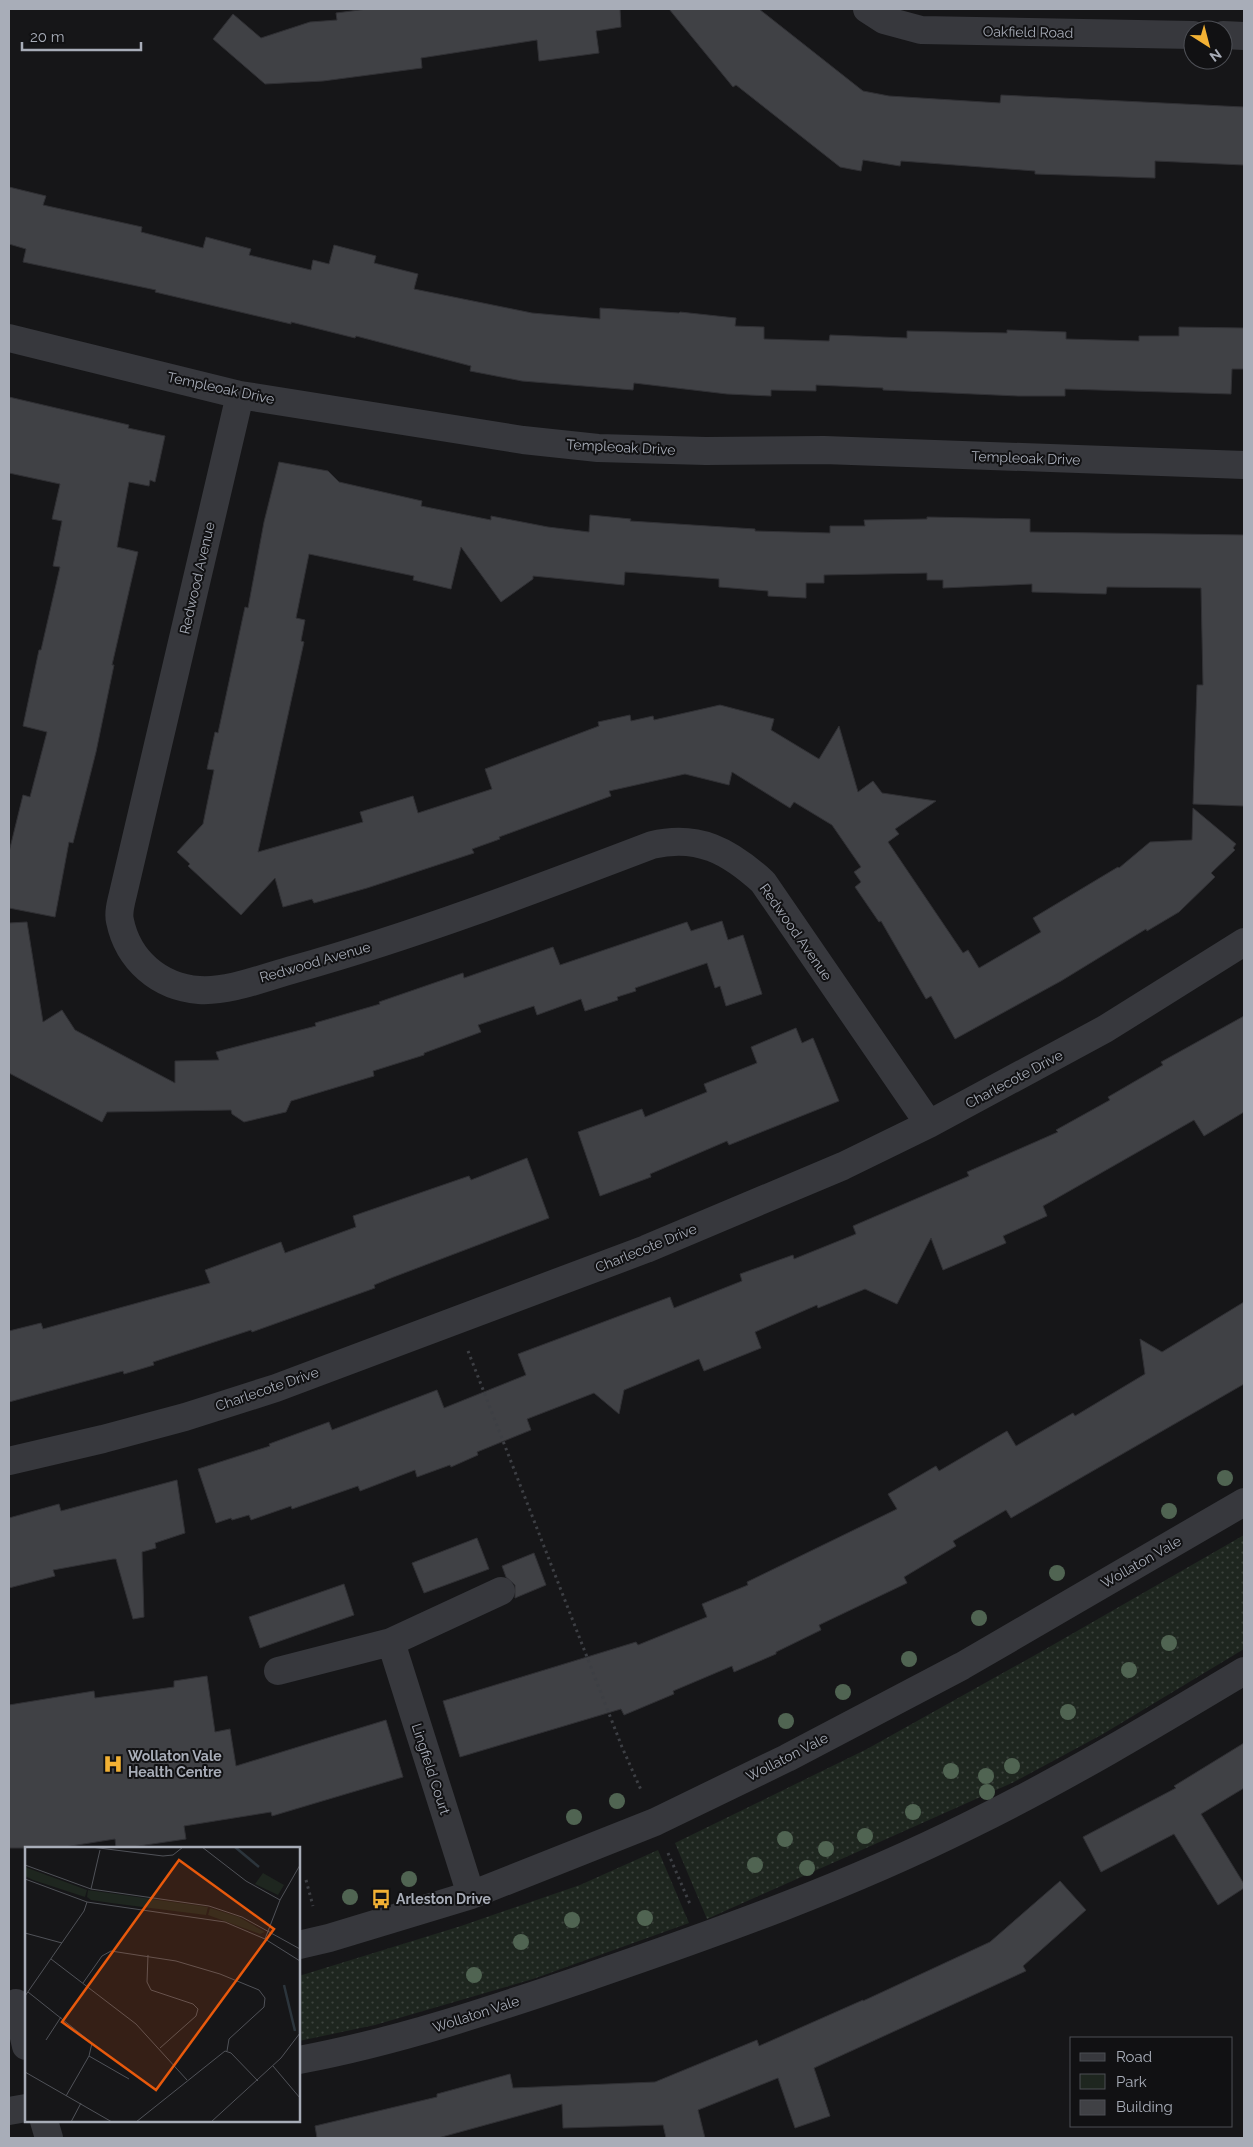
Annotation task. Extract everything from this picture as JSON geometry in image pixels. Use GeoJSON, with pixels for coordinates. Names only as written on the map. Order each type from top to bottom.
{"type":"FeatureCollection","features":[{"type":"Feature","properties":{"kind":"street","name":"Oakfield Road"},"geometry":{"type":"LineString","coordinates":[[867,9],[884,20],[921,30],[1183,34]]}},
{"type":"Feature","properties":{"kind":"street","name":"Templeoak Drive"},"geometry":{"type":"LineString","coordinates":[[9,338],[240,394],[523,440],[598,448],[706,451],[824,450],[1244,465]]}},
{"type":"Feature","properties":{"kind":"street","name":"Redwood Avenue"},"geometry":{"type":"LineString","coordinates":[[240,394],[122,894],[119,919],[128,943],[151,974],[172,984],[199,990],[225,988],[426,929],[652,845],[670,841],[686,841],[709,846],[730,857],[749,869],[762,882],[929,1124]]}},
{"type":"Feature","properties":{"kind":"street","name":"Charlecote Drive"},"geometry":{"type":"LineString","coordinates":[[9,1461],[185,1417],[276,1388],[646,1249],[843,1166],[929,1124],[1105,1029],[1244,942]]}},
{"type":"Feature","properties":{"kind":"street","name":"Wollaton Vale"},"geometry":{"type":"LineString","coordinates":[[300,1945],[330,1938],[471,1895],[655,1822],[787,1758],[962,1666],[1244,1502]]}},
{"type":"Feature","properties":{"kind":"street"},"geometry":{"type":"LineString","coordinates":[[278,1670],[391,1642],[501,1590]]}},
{"type":"Feature","properties":{"kind":"street","name":"Lingfield Court"},"geometry":{"type":"LineString","coordinates":[[391,1642],[471,1895]]}},
{"type":"Feature","properties":{"kind":"street","name":"Wollaton Vale"},"geometry":{"type":"LineString","coordinates":[[300,2060],[348,2051],[458,2022],[704,1937],[872,1870],[969,1826],[1068,1774],[1244,1671]]}},
{"type":"Feature","properties":{"kind":"street"},"geometry":{"type":"LineString","coordinates":[[17,2003],[25,2041]]}},
{"type":"Feature","properties":{"kind":"street"},"geometry":{"type":"LineString","coordinates":[[9,2111],[25,2108]]}},
{"type":"Feature","properties":{"kind":"street"},"geometry":{"type":"LineString","coordinates":[[44,2122],[49,2138]]}},
{"type":"Feature","properties":{"kind":"path"},"geometry":{"type":"LineString","coordinates":[[455,1321],[622,1747],[704,1937]]}},
{"type":"Feature","properties":{"kind":"path"},"geometry":{"type":"LineString","coordinates":[[306,1880],[315,1914]]}},
{"type":"Feature","properties":{"kind":"green space"},"geometry":{"type":"Polygon","coordinates":[[[1244,1535],[1244,1649],[1103,1734],[1014,1782],[707,1919],[675,1843],[867,1749],[1244,1535]]]}},
{"type":"Feature","properties":{"kind":"green space"},"geometry":{"type":"Polygon","coordinates":[[[658,1850],[689,1923],[533,1979],[375,2025],[300,2041],[300,1976],[461,1926],[580,1885],[658,1850]]]}},
{"type":"Feature","properties":{"kind":"building"},"geometry":{"type":"Polygon","coordinates":[[[367,9],[620,9],[621,27],[596,31],[599,53],[539,61],[537,40],[421,58],[422,68],[323,81],[265,84],[213,39],[233,14],[261,38],[310,22],[337,20],[336,13],[367,9]]]}},
{"type":"Feature","properties":{"kind":"building"},"geometry":{"type":"Polygon","coordinates":[[[669,9],[759,9],[863,91],[889,96],[1000,103],[1001,95],[1244,107],[1244,165],[1155,161],[1155,178],[1035,174],[1035,171],[901,161],[900,166],[863,160],[861,171],[840,167],[736,85],[733,87],[669,9]]]}},
{"type":"Feature","properties":{"kind":"building"},"geometry":{"type":"Polygon","coordinates":[[[9,187],[46,196],[43,205],[142,227],[141,232],[203,248],[206,237],[251,249],[249,255],[311,270],[313,260],[329,264],[334,245],[376,256],[374,263],[418,274],[414,289],[532,313],[600,319],[600,308],[680,312],[736,318],[735,326],[764,327],[764,339],[829,341],[830,335],[907,338],[907,331],[1007,333],[1007,330],[1066,332],[1066,339],[1139,341],[1139,336],[1179,336],[1179,327],[1244,328],[1244,369],[1232,369],[1231,394],[1065,389],[1065,396],[1018,396],[816,385],[816,391],[771,390],[771,396],[727,394],[634,383],[633,390],[522,381],[470,371],[471,366],[356,336],[355,338],[291,322],[291,324],[155,292],[156,290],[23,262],[26,249],[9,244],[9,187]]]}},
{"type":"Feature","properties":{"kind":"building"},"geometry":{"type":"Polygon","coordinates":[[[9,397],[129,425],[128,428],[165,436],[155,482],[150,480],[149,486],[129,482],[117,547],[138,552],[112,665],[114,665],[96,752],[73,843],[69,842],[55,917],[9,908],[9,852],[23,795],[30,797],[47,732],[23,726],[39,650],[41,650],[60,567],[53,566],[62,521],[52,519],[60,484],[9,473],[9,397]]]}},
{"type":"Feature","properties":{"kind":"building"},"geometry":{"type":"Polygon","coordinates":[[[279,462],[328,471],[339,482],[422,501],[421,506],[491,520],[491,516],[548,527],[589,532],[590,515],[631,519],[630,521],[755,529],[755,531],[830,533],[830,526],[865,526],[864,520],[927,519],[927,517],[1030,519],[1030,532],[1244,535],[1244,806],[1193,804],[1197,685],[1203,685],[1201,588],[1107,587],[1106,594],[1032,592],[1032,584],[943,588],[943,580],[927,580],[927,573],[824,575],[824,583],[806,583],[806,598],[768,596],[768,591],[719,587],[719,579],[625,572],[624,585],[533,576],[533,579],[501,602],[461,547],[451,589],[413,580],[414,576],[309,554],[296,618],[305,620],[301,641],[304,642],[258,852],[363,822],[360,812],[413,796],[418,813],[492,789],[485,769],[599,726],[598,722],[630,715],[631,721],[653,716],[654,720],[720,705],[774,719],[771,730],[819,759],[839,726],[858,792],[873,781],[882,793],[936,801],[895,829],[899,834],[888,842],[963,953],[968,950],[979,968],[1041,932],[1033,918],[1119,868],[1150,842],[1192,840],[1193,808],[1236,844],[1233,848],[1235,850],[1211,873],[1215,877],[1179,912],[1147,931],[1146,929],[1061,981],[955,1039],[931,996],[926,999],[881,921],[879,922],[855,887],[861,882],[854,872],[861,867],[832,825],[794,802],[790,808],[732,772],[729,785],[685,774],[609,791],[611,796],[499,837],[500,839],[472,849],[474,853],[314,903],[312,899],[283,907],[275,878],[241,915],[188,866],[190,864],[177,852],[203,824],[214,770],[207,769],[215,732],[218,733],[245,607],[248,608],[264,522],[279,462]]]}},
{"type":"Feature","properties":{"kind":"building"},"geometry":{"type":"Polygon","coordinates":[[[722,921],[728,940],[743,935],[762,994],[726,1006],[720,986],[715,988],[707,963],[635,988],[636,991],[617,997],[618,1000],[585,1011],[581,999],[537,1015],[534,1006],[478,1025],[481,1032],[424,1053],[424,1055],[373,1071],[374,1076],[291,1101],[286,1112],[244,1122],[232,1114],[231,1110],[107,1112],[102,1122],[9,1073],[9,923],[27,922],[43,1022],[62,1010],[75,1030],[175,1083],[175,1061],[219,1060],[216,1052],[316,1026],[315,1023],[380,1004],[379,1002],[463,973],[464,978],[553,947],[560,965],[687,922],[691,931],[722,921]]]}},
{"type":"Feature","properties":{"kind":"building"},"geometry":{"type":"Polygon","coordinates":[[[1244,1016],[1244,1112],[1204,1136],[1194,1120],[1043,1206],[1047,1216],[1003,1236],[1006,1243],[943,1270],[931,1238],[897,1304],[865,1289],[818,1308],[817,1305],[755,1332],[761,1348],[704,1371],[699,1359],[624,1390],[619,1414],[594,1393],[527,1419],[531,1430],[477,1452],[478,1455],[451,1467],[450,1465],[417,1477],[415,1470],[360,1491],[358,1486],[292,1509],[291,1506],[251,1520],[249,1515],[216,1523],[198,1469],[270,1446],[269,1444],[329,1422],[332,1430],[437,1390],[444,1408],[526,1375],[518,1354],[670,1297],[674,1308],[742,1281],[740,1274],[793,1255],[794,1259],[856,1234],[853,1226],[969,1176],[967,1172],[1058,1132],[1056,1130],[1110,1100],[1108,1097],[1163,1065],[1161,1062],[1244,1016]]]}},
{"type":"Feature","properties":{"kind":"building"},"geometry":{"type":"Polygon","coordinates":[[[796,1028],[802,1043],[813,1038],[839,1101],[729,1145],[727,1141],[650,1174],[651,1177],[600,1196],[578,1132],[642,1109],[645,1117],[707,1092],[704,1084],[757,1063],[751,1047],[796,1028]]]}},
{"type":"Feature","properties":{"kind":"building"},"geometry":{"type":"Polygon","coordinates":[[[527,1158],[549,1218],[391,1278],[374,1285],[375,1288],[252,1332],[251,1330],[153,1362],[154,1365],[124,1374],[123,1371],[9,1402],[9,1331],[41,1323],[43,1329],[210,1283],[205,1270],[281,1242],[285,1253],[356,1227],[353,1216],[469,1176],[471,1180],[527,1158]]]}},
{"type":"Feature","properties":{"kind":"building"},"geometry":{"type":"Polygon","coordinates":[[[1244,1302],[1244,1384],[1011,1518],[1006,1510],[953,1541],[956,1546],[904,1577],[907,1583],[819,1625],[821,1630],[776,1652],[776,1654],[734,1672],[732,1666],[673,1691],[674,1694],[624,1715],[621,1709],[460,1757],[443,1701],[636,1642],[638,1645],[707,1617],[702,1604],[748,1585],[747,1582],[897,1509],[888,1494],[936,1466],[939,1471],[1007,1431],[1016,1446],[1073,1413],[1075,1416],[1145,1374],[1140,1339],[1162,1352],[1244,1302]]]}},
{"type":"Feature","properties":{"kind":"building"},"geometry":{"type":"Polygon","coordinates":[[[177,1480],[185,1533],[155,1543],[156,1548],[142,1552],[144,1617],[133,1619],[116,1559],[53,1570],[55,1576],[9,1588],[9,1518],[59,1504],[61,1511],[177,1480]]]}},
{"type":"Feature","properties":{"kind":"building"},"geometry":{"type":"Polygon","coordinates":[[[477,1538],[489,1569],[424,1593],[412,1563],[477,1538]]]}},
{"type":"Feature","properties":{"kind":"building"},"geometry":{"type":"Polygon","coordinates":[[[534,1553],[546,1585],[515,1598],[515,1585],[506,1577],[502,1566],[534,1553]]]}},
{"type":"Feature","properties":{"kind":"building"},"geometry":{"type":"Polygon","coordinates":[[[344,1584],[354,1615],[260,1648],[249,1617],[344,1584]]]}},
{"type":"Feature","properties":{"kind":"building","name":"Wollaton Vale Health Centre"},"geometry":{"type":"Polygon","coordinates":[[[207,1676],[215,1732],[230,1729],[236,1766],[386,1720],[403,1777],[272,1816],[271,1812],[184,1826],[186,1839],[132,1847],[116,1847],[115,1839],[64,1847],[9,1848],[9,1705],[94,1691],[95,1698],[174,1687],[174,1681],[207,1676]]]}},
{"type":"Feature","properties":{"kind":"building"},"geometry":{"type":"Polygon","coordinates":[[[1244,1743],[1244,1788],[1201,1814],[1244,1884],[1244,1888],[1218,1905],[1174,1834],[1101,1872],[1083,1837],[1176,1788],[1174,1786],[1244,1743]]]}},
{"type":"Feature","properties":{"kind":"building"},"geometry":{"type":"Polygon","coordinates":[[[1060,1881],[1086,1910],[1023,1966],[1026,1971],[814,2068],[830,2116],[795,2128],[778,2078],[698,2110],[705,2138],[666,2138],[663,2125],[563,2128],[562,2104],[438,2138],[317,2138],[315,2126],[437,2097],[437,2094],[510,2074],[513,2088],[655,2082],[757,2040],[759,2046],[863,2001],[990,1942],[1060,1881]]]}},
{"type":"Feature","properties":{"kind":"place","name":"Wollaton Vale Health Centre"},"geometry":{"type":"Point","coordinates":[113,1764]}},
{"type":"Feature","properties":{"kind":"place","name":"Arleston Drive"},"geometry":{"type":"Point","coordinates":[381,1899]}}]}
